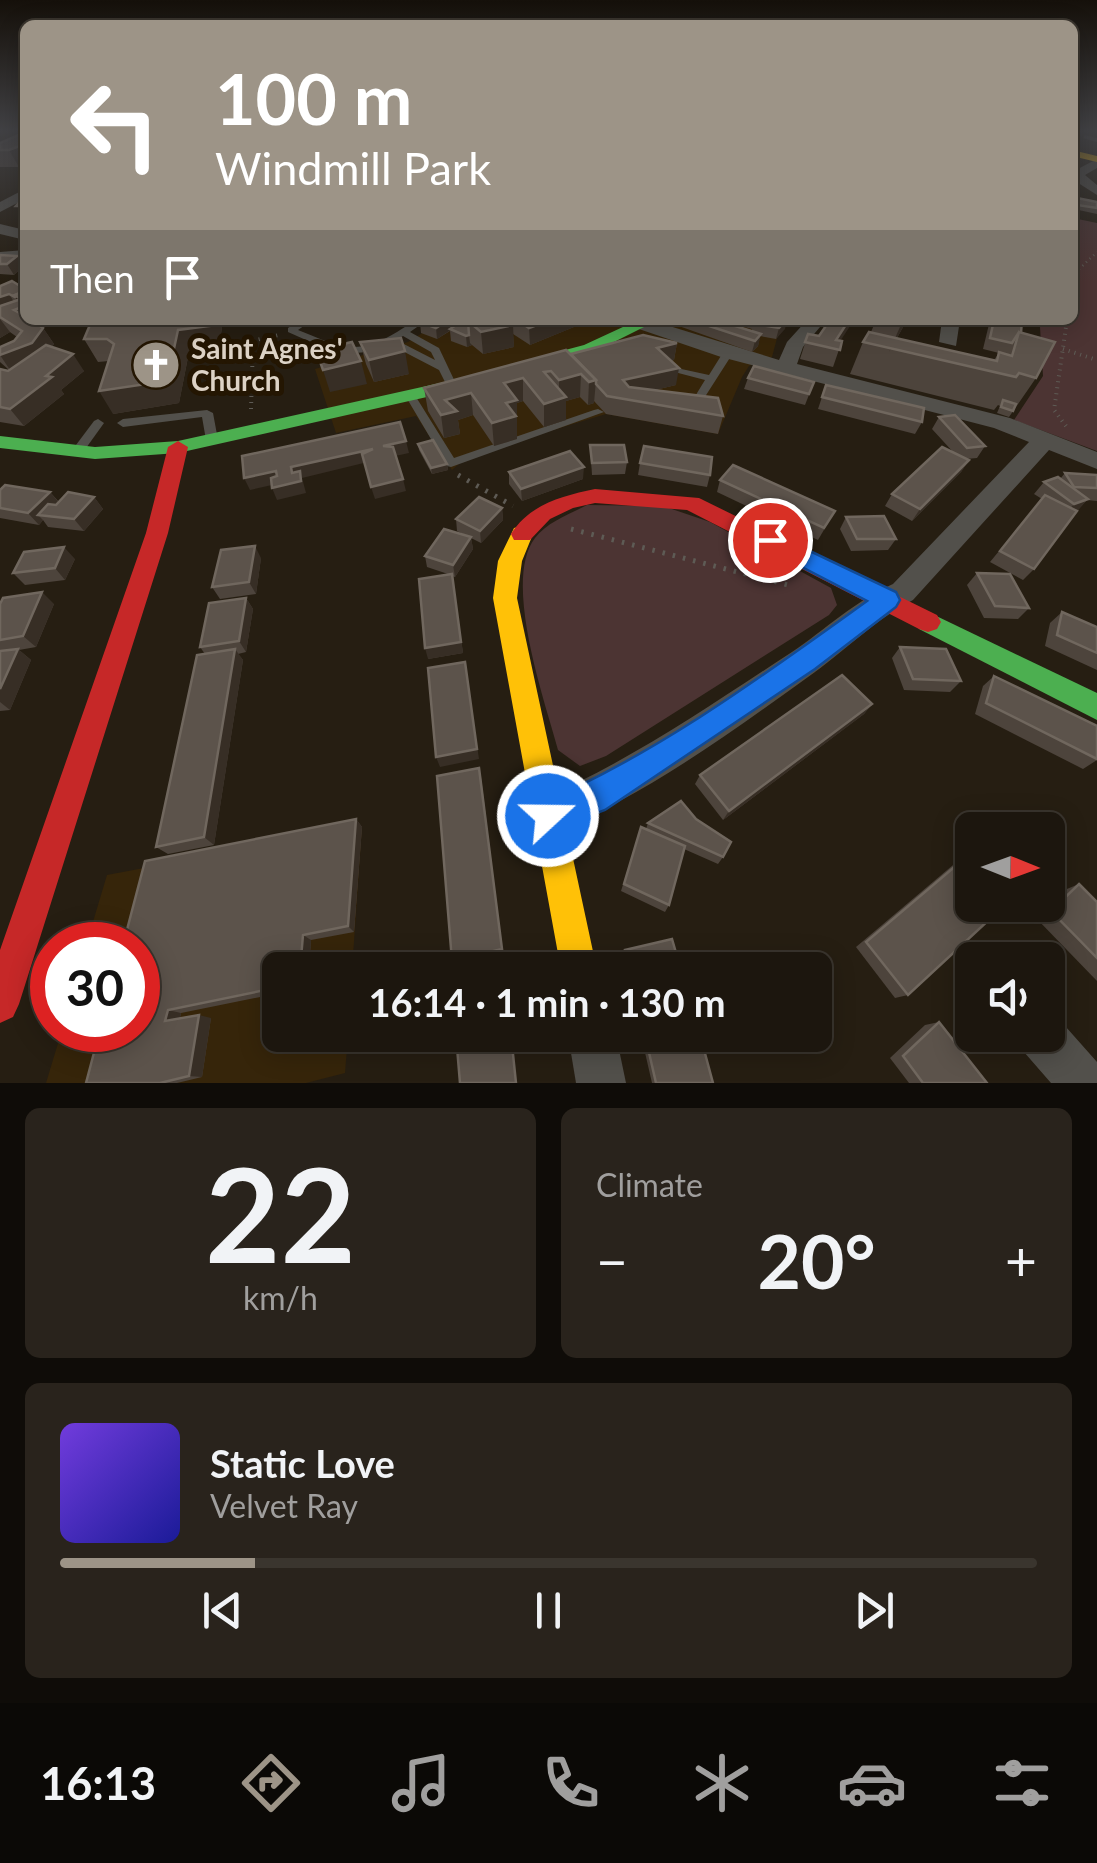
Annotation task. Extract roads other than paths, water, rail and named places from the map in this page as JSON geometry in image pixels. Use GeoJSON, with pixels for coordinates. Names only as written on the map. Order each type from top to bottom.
{"type":"FeatureCollection","features":[{"type":"Feature","properties":{"kind":"street"},"geometry":{"type":"LineString","coordinates":[[1080,195],[1097,194]]}},
{"type":"Feature","properties":{"kind":"street"},"geometry":{"type":"LineString","coordinates":[[0,442],[77,452],[212,440],[411,397],[446,376],[590,348],[640,325]]}},
{"type":"Feature","properties":{"kind":"street"},"geometry":{"type":"LineString","coordinates":[[654,325],[728,354],[926,401],[1097,461]]}},
{"type":"Feature","properties":{"kind":"street"},"geometry":{"type":"LineString","coordinates":[[786,368],[794,346],[812,325]]}},
{"type":"Feature","properties":{"kind":"street"},"geometry":{"type":"LineString","coordinates":[[949,342],[951,325]]}},
{"type":"Feature","properties":{"kind":"street"},"geometry":{"type":"LineString","coordinates":[[0,1004],[158,533],[178,446]]}},
{"type":"Feature","properties":{"kind":"street"},"geometry":{"type":"LineString","coordinates":[[548,816],[594,798],[806,660],[902,592],[1060,446]]}},
{"type":"Feature","properties":{"kind":"street"},"geometry":{"type":"LineString","coordinates":[[575,952],[505,598],[511,552],[537,518],[593,493],[636,492],[691,503],[1097,707]]}},
{"type":"Feature","properties":{"kind":"street"},"geometry":{"type":"LineString","coordinates":[[595,1052],[601,1083]]}},
{"type":"Feature","properties":{"kind":"street"},"geometry":{"type":"LineString","coordinates":[[1056,1052],[1083,1083]]}},
{"type":"Feature","properties":{"kind":"lane"},"geometry":{"type":"LineString","coordinates":[[294,325],[351,354],[368,352],[414,325]]}},
{"type":"Feature","properties":{"kind":"lane"},"geometry":{"type":"LineString","coordinates":[[403,332],[435,350],[446,376]]}},
{"type":"Feature","properties":{"kind":"lane"},"geometry":{"type":"LineString","coordinates":[[390,341],[446,376]]}},
{"type":"Feature","properties":{"kind":"lane"},"geometry":{"type":"LineString","coordinates":[[678,400],[698,401],[728,354]]}},
{"type":"Feature","properties":{"kind":"lane"},"geometry":{"type":"LineString","coordinates":[[667,367],[713,378]]}},
{"type":"Feature","properties":{"kind":"lane"},"geometry":{"type":"LineString","coordinates":[[411,397],[451,462],[598,412]]}},
{"type":"Feature","properties":{"kind":"lane"},"geometry":{"type":"LineString","coordinates":[[122,422],[206,413],[212,440]]}},
{"type":"Feature","properties":{"kind":"lane"},"geometry":{"type":"LineString","coordinates":[[77,452],[98,423]]}},
{"type":"Feature","properties":{"kind":"place","name":"Saint Agnes' Church"},"geometry":{"type":"Point","coordinates":[156,365]}}]}
